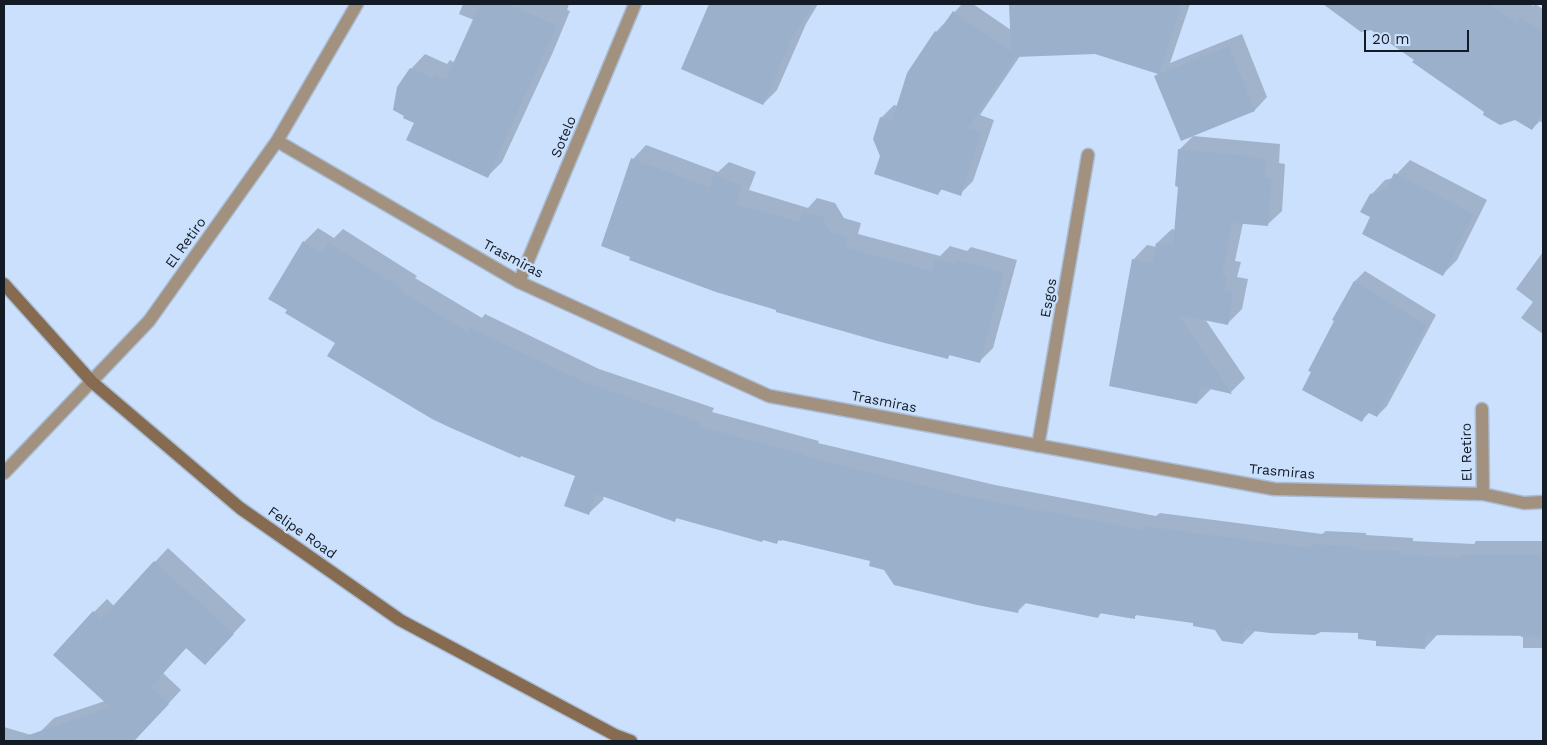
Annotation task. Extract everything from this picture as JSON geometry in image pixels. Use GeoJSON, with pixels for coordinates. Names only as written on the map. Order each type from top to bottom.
{"type":"FeatureCollection","features":[{"type":"Feature","properties":{"kind":"main road","name":"Felipe Road"},"geometry":{"type":"LineString","coordinates":[[4,284],[92,382],[240,508],[400,620],[606,730],[632,741]]}},
{"type":"Feature","properties":{"kind":"street","name":"El Retiro"},"geometry":{"type":"LineString","coordinates":[[4,473],[149,321],[277,141],[357,4]]}},
{"type":"Feature","properties":{"kind":"street","name":"Sotelo"},"geometry":{"type":"LineString","coordinates":[[519,282],[635,4]]}},
{"type":"Feature","properties":{"kind":"street","name":"Trasmiras"},"geometry":{"type":"LineString","coordinates":[[277,141],[519,282],[769,396],[1274,489],[1483,494],[1524,503],[1543,502]]}},
{"type":"Feature","properties":{"kind":"street","name":"Esgos"},"geometry":{"type":"LineString","coordinates":[[1038,446],[1088,155]]}},
{"type":"Feature","properties":{"kind":"street","name":"El Retiro"},"geometry":{"type":"LineString","coordinates":[[1482,409],[1483,494]]}},
{"type":"Feature","properties":{"kind":"building"},"geometry":{"type":"Polygon","coordinates":[[[480,4],[507,4],[557,25],[488,178],[406,140],[414,123],[403,118],[404,116],[393,110],[397,87],[410,68],[433,78],[435,74],[446,79],[480,4]]]}},
{"type":"Feature","properties":{"kind":"building"},"geometry":{"type":"Polygon","coordinates":[[[709,4],[814,4],[792,39],[763,105],[681,69],[709,4]]]}},
{"type":"Feature","properties":{"kind":"building"},"geometry":{"type":"Polygon","coordinates":[[[1009,4],[1182,4],[1159,74],[1229,46],[1255,111],[1181,141],[1154,76],[1158,74],[1095,54],[1016,57],[968,128],[982,132],[961,196],[940,189],[938,195],[874,174],[880,156],[873,139],[880,117],[892,121],[907,73],[935,31],[938,33],[953,11],[1011,51],[1009,4]]]}},
{"type":"Feature","properties":{"kind":"building"},"geometry":{"type":"Polygon","coordinates":[[[1323,4],[1490,4],[1517,23],[1520,17],[1543,31],[1543,112],[1532,130],[1515,120],[1500,125],[1483,115],[1484,112],[1412,62],[1414,60],[1371,30],[1361,32],[1323,4]]]}},
{"type":"Feature","properties":{"kind":"building"},"geometry":{"type":"Polygon","coordinates":[[[1178,149],[1266,158],[1265,177],[1272,178],[1268,226],[1232,223],[1222,275],[1227,276],[1224,291],[1234,293],[1228,325],[1179,315],[1232,394],[1201,387],[1197,404],[1109,386],[1132,259],[1152,263],[1156,243],[1173,246],[1178,187],[1175,186],[1178,149]]]}},
{"type":"Feature","properties":{"kind":"building"},"geometry":{"type":"Polygon","coordinates":[[[631,158],[709,187],[714,174],[743,186],[736,204],[800,222],[802,211],[822,216],[830,232],[848,237],[845,247],[932,271],[935,259],[955,264],[956,260],[1004,273],[980,363],[949,355],[948,359],[776,312],[776,310],[716,292],[629,260],[630,257],[601,246],[631,158]]]}},
{"type":"Feature","properties":{"kind":"building"},"geometry":{"type":"Polygon","coordinates":[[[1394,173],[1474,214],[1443,276],[1362,234],[1370,217],[1360,212],[1370,194],[1386,190],[1394,173]]]}},
{"type":"Feature","properties":{"kind":"building"},"geometry":{"type":"Polygon","coordinates":[[[303,241],[322,253],[328,242],[404,290],[402,292],[468,332],[470,328],[585,382],[700,422],[699,426],[805,456],[980,499],[1144,530],[1144,526],[1311,548],[1311,544],[1353,546],[1353,549],[1400,551],[1399,555],[1461,557],[1461,555],[1543,555],[1543,636],[1426,635],[1425,649],[1376,646],[1376,641],[1358,639],[1358,633],[1321,632],[1315,635],[1245,630],[1243,644],[1222,641],[1215,630],[1193,626],[1193,623],[1135,615],[1135,619],[1099,613],[1098,618],[1020,602],[1018,613],[977,605],[894,585],[884,570],[869,566],[870,561],[782,540],[778,540],[777,544],[763,540],[762,542],[676,518],[675,522],[596,494],[589,515],[564,506],[575,476],[521,456],[520,458],[432,419],[327,356],[335,343],[285,313],[287,310],[268,299],[303,241]]]}},
{"type":"Feature","properties":{"kind":"building"},"geometry":{"type":"Polygon","coordinates":[[[1354,281],[1427,325],[1377,417],[1367,412],[1362,422],[1302,390],[1311,372],[1308,371],[1334,321],[1332,320],[1354,281]]]}},
{"type":"Feature","properties":{"kind":"building"},"geometry":{"type":"Polygon","coordinates":[[[154,561],[234,634],[205,665],[186,648],[151,687],[169,704],[134,741],[24,741],[23,737],[110,707],[53,655],[93,611],[101,619],[154,561]]]}}]}
